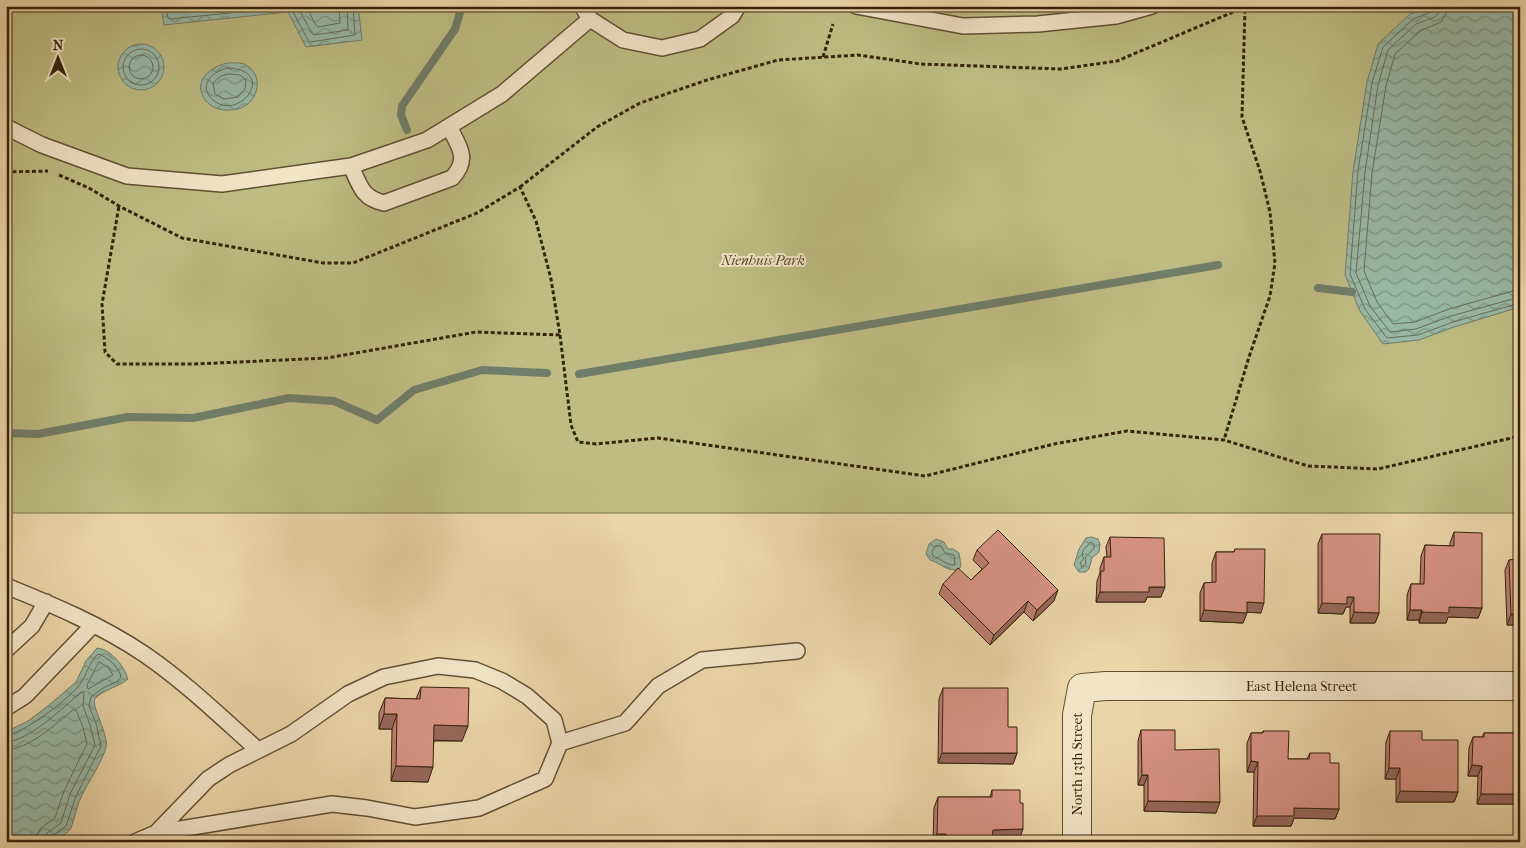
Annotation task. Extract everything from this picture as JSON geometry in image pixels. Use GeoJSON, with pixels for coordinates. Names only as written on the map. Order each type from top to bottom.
{"type":"FeatureCollection","features":[{"type":"Feature","properties":{"kind":"street","name":"East Helena Street"},"geometry":{"type":"LineString","coordinates":[[1082,688],[1106,686],[1520,686]]}},
{"type":"Feature","properties":{"kind":"street","name":"North 13th Street"},"geometry":{"type":"LineString","coordinates":[[1076,842],[1076,714],[1082,688]]}},
{"type":"Feature","properties":{"kind":"lane"},"geometry":{"type":"LineString","coordinates":[[6,127],[42,145],[127,176],[222,184],[351,166],[426,140],[502,94],[586,12],[623,40],[662,48],[700,39],[732,16],[738,6]]}},
{"type":"Feature","properties":{"kind":"lane"},"geometry":{"type":"LineString","coordinates":[[864,7],[963,26],[1038,24],[1116,16],[1152,6]]}},
{"type":"Feature","properties":{"kind":"lane"},"geometry":{"type":"LineString","coordinates":[[351,166],[363,193],[374,201],[384,203],[452,178],[460,170],[462,154],[449,127]]}},
{"type":"Feature","properties":{"kind":"lane"},"geometry":{"type":"LineString","coordinates":[[6,586],[72,613],[143,654],[200,698],[258,750]]}},
{"type":"Feature","properties":{"kind":"lane"},"geometry":{"type":"LineString","coordinates":[[6,650],[32,626],[46,602]]}},
{"type":"Feature","properties":{"kind":"lane"},"geometry":{"type":"LineString","coordinates":[[6,708],[25,696],[93,625]]}},
{"type":"Feature","properties":{"kind":"lane"},"geometry":{"type":"LineString","coordinates":[[560,743],[625,723],[658,686],[702,660],[797,651]]}},
{"type":"Feature","properties":{"kind":"lane"},"geometry":{"type":"LineString","coordinates":[[135,842],[156,833],[332,804],[415,817],[480,808],[545,779],[560,743],[554,720],[528,696],[502,681],[475,670],[438,666],[384,677],[348,694],[291,734],[229,765],[208,779],[156,833]]}},
{"type":"Feature","properties":{"kind":"path"},"geometry":{"type":"LineString","coordinates":[[6,172],[48,171],[89,188],[119,206],[182,238],[323,263],[353,263],[477,213],[520,187],[597,127],[640,103],[706,80],[778,60],[858,55],[921,64],[1061,69],[1117,61],[1247,7],[1242,117],[1260,171],[1270,212],[1275,263],[1270,296],[1224,440]]}},
{"type":"Feature","properties":{"kind":"path"},"geometry":{"type":"LineString","coordinates":[[823,57],[833,24]]}},
{"type":"Feature","properties":{"kind":"path"},"geometry":{"type":"LineString","coordinates":[[520,187],[536,221],[551,278],[571,425],[578,442],[596,444],[658,438],[925,476],[1054,444],[1127,431],[1224,440],[1308,466],[1378,469],[1520,436]]}},
{"type":"Feature","properties":{"kind":"path"},"geometry":{"type":"LineString","coordinates":[[119,206],[102,304],[105,352],[117,364],[195,364],[327,358],[476,332],[560,335]]}},
{"type":"Feature","properties":{"kind":"green space","name":"Nienhuis Park"},"geometry":{"type":"Polygon","coordinates":[[[6,6],[1520,6],[1520,513],[6,513],[6,6]]]}},
{"type":"Feature","properties":{"kind":"water"},"geometry":{"type":"Polygon","coordinates":[[[161,6],[358,6],[362,40],[306,47],[288,12],[164,25],[161,6]]]}},
{"type":"Feature","properties":{"kind":"water"},"geometry":{"type":"Polygon","coordinates":[[[1435,6],[1520,6],[1520,307],[1419,340],[1383,344],[1360,311],[1345,275],[1353,171],[1367,82],[1378,44],[1410,14],[1435,6]]]}},
{"type":"Feature","properties":{"kind":"water"},"geometry":{"type":"Polygon","coordinates":[[[141,44],[154,48],[160,54],[164,67],[160,80],[154,86],[141,90],[128,86],[122,80],[118,67],[122,54],[128,48],[141,44]]]}},
{"type":"Feature","properties":{"kind":"water"},"geometry":{"type":"Polygon","coordinates":[[[227,63],[246,65],[252,69],[257,81],[257,88],[252,100],[247,105],[238,109],[223,110],[215,108],[206,101],[202,94],[201,88],[204,76],[214,68],[227,63]]]}},
{"type":"Feature","properties":{"kind":"water"},"geometry":{"type":"Polygon","coordinates":[[[1086,538],[1098,539],[1100,544],[1099,552],[1092,558],[1089,569],[1086,572],[1079,572],[1074,565],[1079,549],[1086,538]]]}},
{"type":"Feature","properties":{"kind":"water"},"geometry":{"type":"Polygon","coordinates":[[[936,539],[944,542],[948,549],[953,549],[959,553],[961,566],[959,569],[951,570],[930,560],[926,554],[929,544],[936,539]]]}},
{"type":"Feature","properties":{"kind":"water"},"geometry":{"type":"Polygon","coordinates":[[[97,648],[108,652],[117,659],[128,679],[102,693],[95,699],[95,708],[105,735],[106,747],[80,799],[71,828],[58,839],[50,841],[32,843],[6,842],[6,732],[28,721],[76,682],[86,661],[97,648]]]}},
{"type":"Feature","properties":{"kind":"building"},"geometry":{"type":"Polygon","coordinates":[[[998,530],[1058,590],[1037,610],[1028,601],[994,635],[943,584],[958,568],[971,580],[989,563],[977,550],[998,530]]]}},
{"type":"Feature","properties":{"kind":"building"},"geometry":{"type":"Polygon","coordinates":[[[1454,532],[1482,533],[1482,608],[1449,607],[1449,613],[1410,610],[1411,584],[1424,584],[1425,545],[1454,546],[1454,532]]]}},
{"type":"Feature","properties":{"kind":"building"},"geometry":{"type":"Polygon","coordinates":[[[1322,534],[1380,534],[1379,613],[1354,612],[1354,597],[1347,597],[1347,604],[1322,603],[1322,534]]]}},
{"type":"Feature","properties":{"kind":"building"},"geometry":{"type":"Polygon","coordinates":[[[1110,537],[1164,538],[1165,587],[1149,587],[1149,592],[1100,592],[1101,571],[1104,571],[1104,557],[1111,557],[1110,537]]]}},
{"type":"Feature","properties":{"kind":"building"},"geometry":{"type":"Polygon","coordinates":[[[1235,549],[1265,549],[1264,603],[1247,602],[1247,613],[1204,610],[1204,583],[1216,582],[1216,552],[1234,552],[1235,549]]]}},
{"type":"Feature","properties":{"kind":"building"},"geometry":{"type":"Polygon","coordinates":[[[1520,559],[1520,614],[1511,614],[1509,560],[1520,559]]]}},
{"type":"Feature","properties":{"kind":"building"},"geometry":{"type":"Polygon","coordinates":[[[421,687],[469,688],[468,726],[434,725],[433,767],[396,766],[397,714],[384,714],[385,698],[420,699],[421,687]]]}},
{"type":"Feature","properties":{"kind":"building"},"geometry":{"type":"Polygon","coordinates":[[[943,688],[1008,688],[1008,727],[1017,727],[1017,753],[942,753],[943,688]]]}},
{"type":"Feature","properties":{"kind":"building"},"geometry":{"type":"Polygon","coordinates":[[[1141,730],[1175,730],[1175,750],[1219,749],[1220,802],[1148,801],[1148,775],[1142,775],[1141,730]]]}},
{"type":"Feature","properties":{"kind":"building"},"geometry":{"type":"Polygon","coordinates":[[[1263,731],[1289,731],[1288,759],[1309,759],[1310,753],[1330,753],[1330,763],[1339,763],[1339,809],[1294,808],[1294,816],[1257,816],[1258,762],[1251,761],[1251,733],[1263,733],[1263,731]]]}},
{"type":"Feature","properties":{"kind":"building"},"geometry":{"type":"Polygon","coordinates":[[[1390,731],[1422,731],[1422,740],[1458,740],[1458,792],[1400,791],[1400,768],[1389,768],[1390,731]]]}},
{"type":"Feature","properties":{"kind":"building"},"geometry":{"type":"Polygon","coordinates":[[[1484,733],[1520,733],[1520,794],[1481,794],[1482,766],[1472,765],[1473,737],[1484,737],[1484,733]]]}},
{"type":"Feature","properties":{"kind":"building"},"geometry":{"type":"Polygon","coordinates":[[[992,790],[1020,790],[1020,803],[1023,803],[1023,829],[993,830],[992,837],[996,837],[996,842],[946,842],[946,834],[937,834],[938,797],[992,797],[992,790]]]}},
{"type":"Feature","properties":{"kind":"waterway"},"geometry":{"type":"LineString","coordinates":[[407,130],[401,115],[402,106],[455,29],[462,6]]}},
{"type":"Feature","properties":{"kind":"waterway"},"geometry":{"type":"LineString","coordinates":[[579,374],[1218,265]]}},
{"type":"Feature","properties":{"kind":"waterway"},"geometry":{"type":"LineString","coordinates":[[1318,288],[1352,292]]}},
{"type":"Feature","properties":{"kind":"waterway"},"geometry":{"type":"LineString","coordinates":[[6,433],[38,434],[128,417],[193,418],[289,398],[334,401],[377,420],[414,390],[482,370],[547,373]]}}]}
